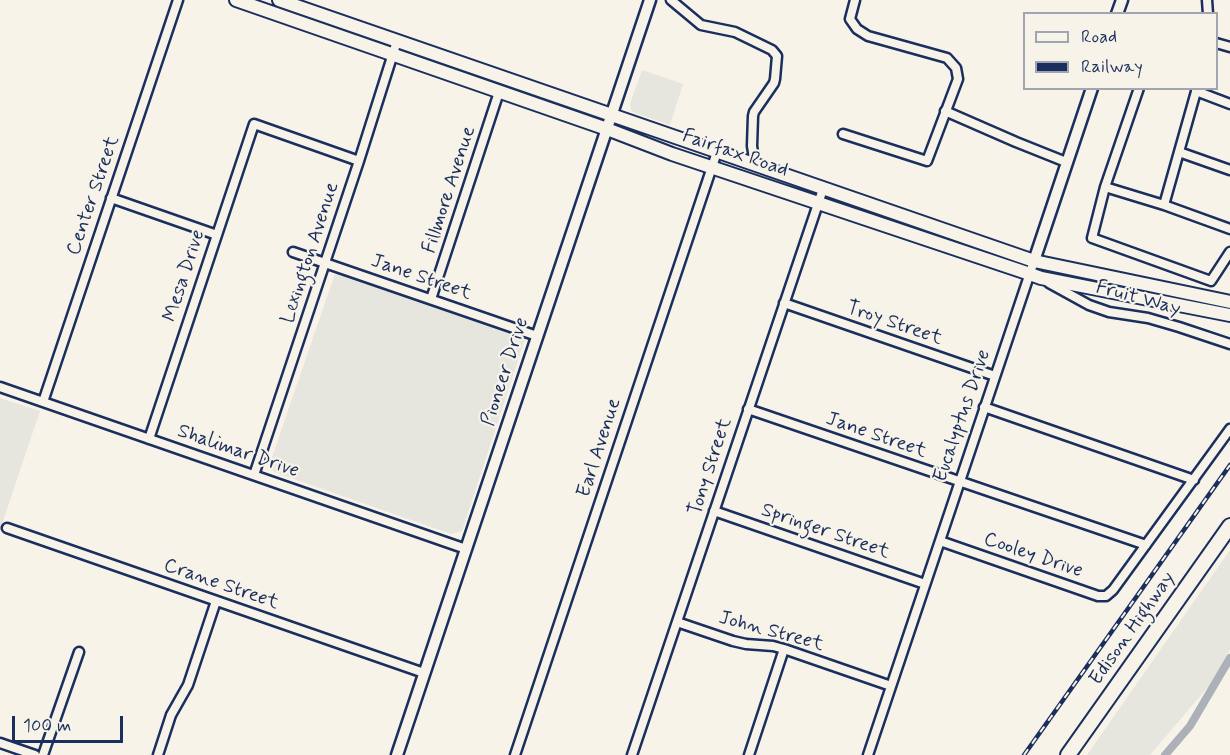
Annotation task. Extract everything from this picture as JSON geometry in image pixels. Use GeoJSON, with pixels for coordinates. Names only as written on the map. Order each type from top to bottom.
{"type":"FeatureCollection","features":[{"type":"Feature","properties":{"kind":"main road","name":"Fairfax Road"},"geometry":{"type":"LineString","coordinates":[[236,0],[607,129],[711,168],[1036,276],[1230,315]]}},
{"type":"Feature","properties":{"kind":"main road","name":"Fairfax Road"},"geometry":{"type":"LineString","coordinates":[[279,0],[1034,261],[1230,302]]}},
{"type":"Feature","properties":{"kind":"main road","name":"Edison Highway"},"geometry":{"type":"LineString","coordinates":[[1068,755],[1230,526]]}},
{"type":"Feature","properties":{"kind":"street","name":"Center Street"},"geometry":{"type":"LineString","coordinates":[[43,402],[178,0]]}},
{"type":"Feature","properties":{"kind":"street","name":"Pioneer Drive"},"geometry":{"type":"LineString","coordinates":[[397,755],[650,0]]}},
{"type":"Feature","properties":{"kind":"street"},"geometry":{"type":"LineString","coordinates":[[671,0],[701,25],[735,32],[775,52],[777,56],[775,79],[753,116],[752,146],[755,165]]}},
{"type":"Feature","properties":{"kind":"street"},"geometry":{"type":"LineString","coordinates":[[843,134],[927,161],[958,79],[956,68],[947,58],[868,36],[857,29],[850,19],[855,0]]}},
{"type":"Feature","properties":{"kind":"street","name":"Lexington Avenue"},"geometry":{"type":"LineString","coordinates":[[254,476],[397,41]]}},
{"type":"Feature","properties":{"kind":"street","name":"Eucalyptus Drive"},"geometry":{"type":"LineString","coordinates":[[868,755],[994,376],[1036,276],[1034,261],[1091,90]]}},
{"type":"Feature","properties":{"kind":"street"},"geometry":{"type":"LineString","coordinates":[[1138,90],[1105,187],[1092,238],[1211,281],[1230,252]]}},
{"type":"Feature","properties":{"kind":"street"},"geometry":{"type":"LineString","coordinates":[[1164,205],[1197,90],[1230,104]]}},
{"type":"Feature","properties":{"kind":"street","name":"Fillmore Avenue"},"geometry":{"type":"LineString","coordinates":[[431,299],[500,92]]}},
{"type":"Feature","properties":{"kind":"street"},"geometry":{"type":"LineString","coordinates":[[945,111],[1066,162]]}},
{"type":"Feature","properties":{"kind":"street","name":"Mesa Drive"},"geometry":{"type":"LineString","coordinates":[[149,439],[254,124],[359,161]]}},
{"type":"Feature","properties":{"kind":"street","name":"Earl Avenue"},"geometry":{"type":"LineString","coordinates":[[515,755],[717,152]]}},
{"type":"Feature","properties":{"kind":"street"},"geometry":{"type":"LineString","coordinates":[[1179,152],[1230,170]]}},
{"type":"Feature","properties":{"kind":"street"},"geometry":{"type":"LineString","coordinates":[[1105,187],[1230,229]]}},
{"type":"Feature","properties":{"kind":"street","name":"Tony Street"},"geometry":{"type":"LineString","coordinates":[[632,755],[823,189]]}},
{"type":"Feature","properties":{"kind":"street"},"geometry":{"type":"LineString","coordinates":[[111,198],[217,235]]}},
{"type":"Feature","properties":{"kind":"street","name":"Jane Street"},"geometry":{"type":"LineString","coordinates":[[293,252],[537,336]]}},
{"type":"Feature","properties":{"kind":"street","name":"Fruit Way"},"geometry":{"type":"LineString","coordinates":[[1036,276],[1089,305],[1109,312],[1148,318],[1230,344]]}},
{"type":"Feature","properties":{"kind":"street","name":"Troy Street"},"geometry":{"type":"LineString","coordinates":[[783,303],[994,376]]}},
{"type":"Feature","properties":{"kind":"street","name":"Shalimar Drive"},"geometry":{"type":"LineString","coordinates":[[0,387],[466,549]]}},
{"type":"Feature","properties":{"kind":"street"},"geometry":{"type":"LineString","coordinates":[[984,407],[1194,480]]}},
{"type":"Feature","properties":{"kind":"street","name":"Jane Street"},"geometry":{"type":"LineString","coordinates":[[748,409],[1146,545]]}},
{"type":"Feature","properties":{"kind":"street"},"geometry":{"type":"LineString","coordinates":[[1146,545],[1230,429]]}},
{"type":"Feature","properties":{"kind":"street","name":"Springer Street"},"geometry":{"type":"LineString","coordinates":[[714,511],[925,584]]}},
{"type":"Feature","properties":{"kind":"street","name":"Crane Street"},"geometry":{"type":"LineString","coordinates":[[7,528],[424,673]]}},
{"type":"Feature","properties":{"kind":"street","name":"Cooley Drive"},"geometry":{"type":"LineString","coordinates":[[940,541],[1098,596],[1106,596],[1113,590],[1146,545]]}},
{"type":"Feature","properties":{"kind":"street"},"geometry":{"type":"LineString","coordinates":[[158,755],[171,715],[188,685],[216,601]]}},
{"type":"Feature","properties":{"kind":"street","name":"John Street"},"geometry":{"type":"LineString","coordinates":[[677,622],[733,641],[784,649],[891,686]]}},
{"type":"Feature","properties":{"kind":"street"},"geometry":{"type":"LineString","coordinates":[[749,755],[784,649]]}},
{"type":"Feature","properties":{"kind":"street"},"geometry":{"type":"LineString","coordinates":[[43,755],[79,652]]}},
{"type":"Feature","properties":{"kind":"street"},"geometry":{"type":"LineString","coordinates":[[0,743],[35,755]]}},
{"type":"Feature","properties":{"kind":"shaded area"},"geometry":{"type":"Polygon","coordinates":[[[642,70],[683,84],[670,125],[631,110],[630,104],[642,70]]]}},
{"type":"Feature","properties":{"kind":"shaded area"},"geometry":{"type":"Polygon","coordinates":[[[337,268],[527,333],[462,531],[451,534],[274,472],[270,463],[337,268]]]}},
{"type":"Feature","properties":{"kind":"shaded area"},"geometry":{"type":"Polygon","coordinates":[[[0,398],[40,411],[0,530],[0,398]]]}},
{"type":"Feature","properties":{"kind":"shaded area"},"geometry":{"type":"Polygon","coordinates":[[[1230,550],[1230,649],[1213,681],[1150,755],[1087,755],[1230,550]]]}},
{"type":"Feature","properties":{"kind":"waterway"},"geometry":{"type":"LineString","coordinates":[[1165,755],[1190,726],[1230,658]]}},
{"type":"Feature","properties":{"kind":"railway"},"geometry":{"type":"LineString","coordinates":[[1024,755],[1230,465]]}}]}
